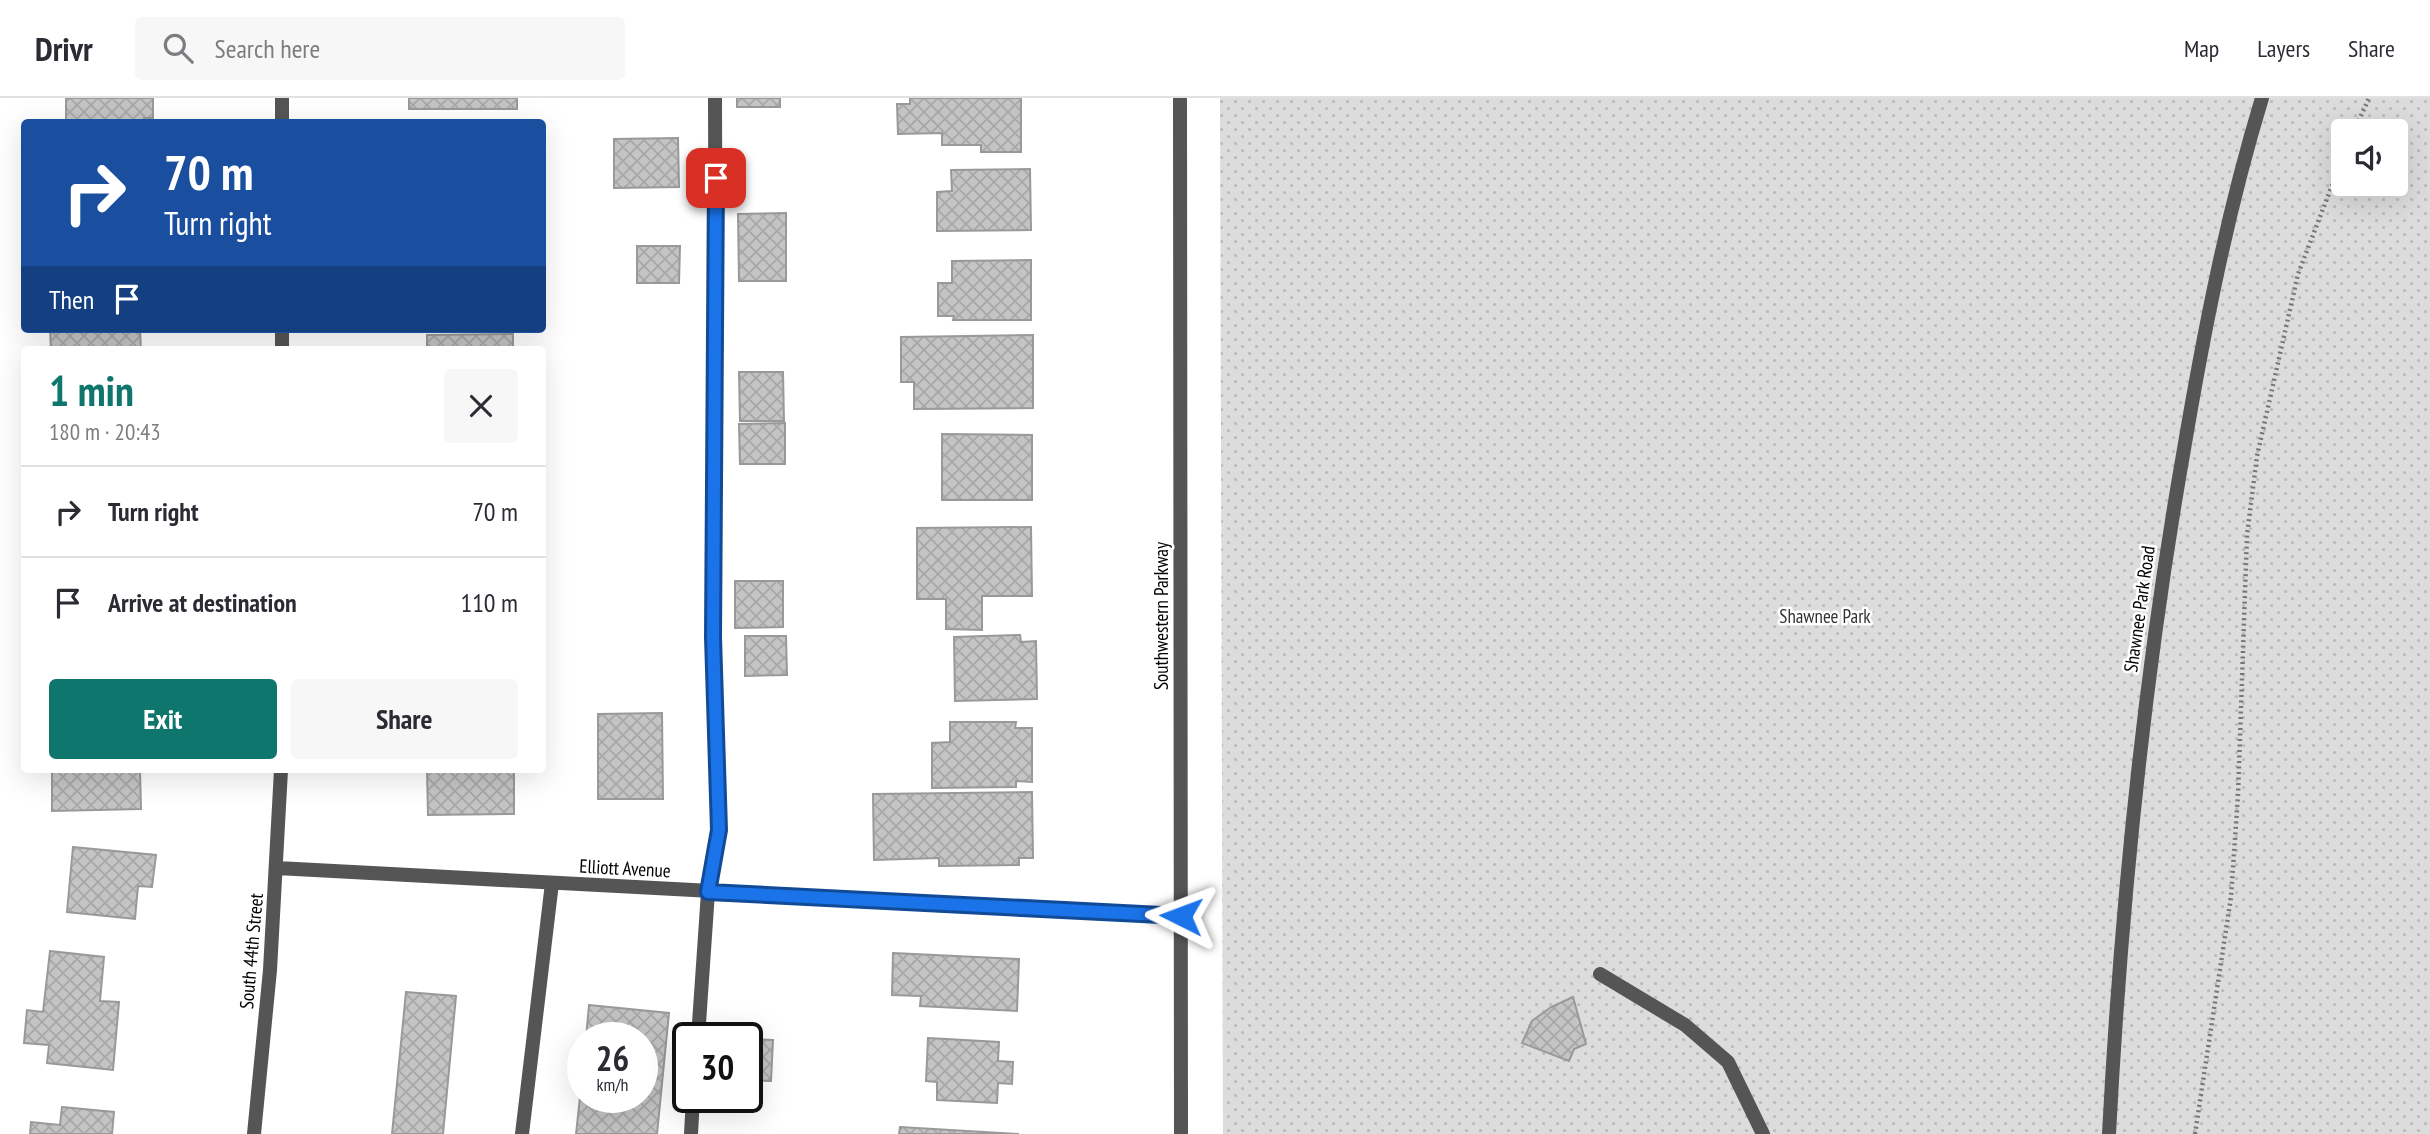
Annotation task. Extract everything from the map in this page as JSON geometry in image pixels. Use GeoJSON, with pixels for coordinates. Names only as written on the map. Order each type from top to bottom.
{"type":"FeatureCollection","features":[{"type":"Feature","properties":{"kind":"street"},"geometry":{"type":"LineString","coordinates":[[282,98],[282,119]]}},
{"type":"Feature","properties":{"kind":"street"},"geometry":{"type":"LineString","coordinates":[[699,1022],[708,892],[719,830],[713,637],[716,420],[715,98]]}},
{"type":"Feature","properties":{"kind":"street","name":"Southwestern Parkway"},"geometry":{"type":"LineString","coordinates":[[1180,98],[1181,1134]]}},
{"type":"Feature","properties":{"kind":"street","name":"Shawnee Park Road"},"geometry":{"type":"LineString","coordinates":[[2109,1134],[2117,973],[2138,749],[2168,539],[2202,347],[2237,182],[2262,98]]}},
{"type":"Feature","properties":{"kind":"street","name":"South 44th Street"},"geometry":{"type":"LineString","coordinates":[[254,1134],[277,868],[281,773]]}},
{"type":"Feature","properties":{"kind":"street","name":"Elliott Avenue"},"geometry":{"type":"LineString","coordinates":[[277,868],[1181,916]]}},
{"type":"Feature","properties":{"kind":"street"},"geometry":{"type":"LineString","coordinates":[[522,1134],[552,883]]}},
{"type":"Feature","properties":{"kind":"street"},"geometry":{"type":"LineString","coordinates":[[1600,974],[1685,1025],[1728,1062],[1763,1134]]}},
{"type":"Feature","properties":{"kind":"street"},"geometry":{"type":"LineString","coordinates":[[691,1134],[692,1113]]}},
{"type":"Feature","properties":{"kind":"path"},"geometry":{"type":"LineString","coordinates":[[2359,119],[2369,98]]}},
{"type":"Feature","properties":{"kind":"path"},"geometry":{"type":"LineString","coordinates":[[2195,1134],[2231,897],[2238,795],[2247,535],[2257,456],[2298,274],[2331,188]]}},
{"type":"Feature","properties":{"kind":"green space","name":"Shawnee Park"},"geometry":{"type":"Polygon","coordinates":[[[1220,98],[2430,98],[2430,1134],[1223,1134],[1220,98]]]}},
{"type":"Feature","properties":{"kind":"building"},"geometry":{"type":"Polygon","coordinates":[[[66,98],[153,98],[153,118],[66,119],[66,98]]]}},
{"type":"Feature","properties":{"kind":"building"},"geometry":{"type":"Polygon","coordinates":[[[409,98],[517,98],[517,109],[409,109],[409,98]]]}},
{"type":"Feature","properties":{"kind":"building"},"geometry":{"type":"Polygon","coordinates":[[[737,98],[780,98],[780,107],[737,107],[737,98]]]}},
{"type":"Feature","properties":{"kind":"building"},"geometry":{"type":"Polygon","coordinates":[[[910,98],[1021,98],[1021,152],[981,152],[981,145],[942,145],[942,133],[898,134],[897,104],[910,104],[910,98]]]}},
{"type":"Feature","properties":{"kind":"building"},"geometry":{"type":"Polygon","coordinates":[[[678,138],[679,187],[614,188],[614,139],[678,138]]]}},
{"type":"Feature","properties":{"kind":"building"},"geometry":{"type":"Polygon","coordinates":[[[1030,169],[1031,230],[937,231],[937,192],[952,191],[951,170],[1030,169]]]}},
{"type":"Feature","properties":{"kind":"building"},"geometry":{"type":"Polygon","coordinates":[[[786,213],[786,281],[739,281],[738,214],[786,213]]]}},
{"type":"Feature","properties":{"kind":"building"},"geometry":{"type":"Polygon","coordinates":[[[637,246],[680,246],[679,283],[637,283],[637,246]]]}},
{"type":"Feature","properties":{"kind":"building"},"geometry":{"type":"Polygon","coordinates":[[[1031,260],[1031,320],[953,320],[954,316],[938,316],[938,283],[952,283],[952,261],[1031,260]]]}},
{"type":"Feature","properties":{"kind":"building"},"geometry":{"type":"Polygon","coordinates":[[[50,333],[140,333],[141,346],[51,346],[50,333]]]}},
{"type":"Feature","properties":{"kind":"building"},"geometry":{"type":"Polygon","coordinates":[[[513,334],[513,346],[427,346],[427,335],[513,334]]]}},
{"type":"Feature","properties":{"kind":"building"},"geometry":{"type":"Polygon","coordinates":[[[1033,335],[1033,408],[914,409],[914,382],[901,382],[901,337],[1033,335]]]}},
{"type":"Feature","properties":{"kind":"building"},"geometry":{"type":"Polygon","coordinates":[[[739,372],[783,372],[784,421],[740,421],[739,372]]]}},
{"type":"Feature","properties":{"kind":"building"},"geometry":{"type":"Polygon","coordinates":[[[785,423],[785,464],[740,464],[739,424],[785,423]]]}},
{"type":"Feature","properties":{"kind":"building"},"geometry":{"type":"Polygon","coordinates":[[[942,434],[1032,435],[1032,500],[942,500],[942,434]]]}},
{"type":"Feature","properties":{"kind":"building"},"geometry":{"type":"Polygon","coordinates":[[[1031,527],[1032,596],[982,596],[982,630],[946,629],[946,599],[917,599],[917,528],[1031,527]]]}},
{"type":"Feature","properties":{"kind":"building"},"geometry":{"type":"Polygon","coordinates":[[[735,581],[783,581],[783,627],[735,628],[735,581]]]}},
{"type":"Feature","properties":{"kind":"building"},"geometry":{"type":"Polygon","coordinates":[[[1020,635],[1021,642],[1036,641],[1037,699],[955,701],[954,637],[1020,635]]]}},
{"type":"Feature","properties":{"kind":"building"},"geometry":{"type":"Polygon","coordinates":[[[745,636],[786,636],[787,675],[745,676],[745,636]]]}},
{"type":"Feature","properties":{"kind":"building"},"geometry":{"type":"Polygon","coordinates":[[[662,713],[663,799],[598,799],[598,714],[662,713]]]}},
{"type":"Feature","properties":{"kind":"building"},"geometry":{"type":"Polygon","coordinates":[[[950,722],[1016,722],[1015,728],[1032,728],[1032,782],[1016,781],[1016,787],[932,788],[932,743],[950,742],[950,722]]]}},
{"type":"Feature","properties":{"kind":"building"},"geometry":{"type":"Polygon","coordinates":[[[52,773],[140,773],[141,809],[52,811],[52,773]]]}},
{"type":"Feature","properties":{"kind":"building"},"geometry":{"type":"Polygon","coordinates":[[[427,773],[514,773],[514,814],[428,815],[427,773]]]}},
{"type":"Feature","properties":{"kind":"building"},"geometry":{"type":"Polygon","coordinates":[[[1032,792],[1033,858],[1019,858],[1019,865],[939,866],[939,858],[874,860],[873,794],[1032,792]]]}},
{"type":"Feature","properties":{"kind":"building"},"geometry":{"type":"Polygon","coordinates":[[[73,847],[156,855],[152,887],[138,886],[135,919],[67,912],[73,847]]]}},
{"type":"Feature","properties":{"kind":"building"},"geometry":{"type":"Polygon","coordinates":[[[50,951],[104,957],[100,1001],[119,1002],[113,1070],[47,1063],[49,1045],[24,1043],[27,1010],[43,1012],[50,951]]]}},
{"type":"Feature","properties":{"kind":"building"},"geometry":{"type":"Polygon","coordinates":[[[893,953],[1019,959],[1017,1011],[920,1006],[921,996],[892,995],[893,953]]]}},
{"type":"Feature","properties":{"kind":"building"},"geometry":{"type":"Polygon","coordinates":[[[406,992],[456,996],[443,1134],[392,1134],[406,992]]]}},
{"type":"Feature","properties":{"kind":"building"},"geometry":{"type":"Polygon","coordinates":[[[1573,997],[1586,1044],[1574,1049],[1569,1061],[1522,1043],[1532,1021],[1551,1007],[1573,997]]]}},
{"type":"Feature","properties":{"kind":"building"},"geometry":{"type":"Polygon","coordinates":[[[589,1005],[669,1013],[657,1134],[576,1134],[578,1113],[658,1113],[658,1022],[587,1022],[589,1005]]]}},
{"type":"Feature","properties":{"kind":"building"},"geometry":{"type":"Polygon","coordinates":[[[928,1038],[999,1042],[998,1061],[1013,1062],[1012,1084],[998,1083],[997,1103],[937,1100],[937,1082],[926,1081],[928,1038]]]}},
{"type":"Feature","properties":{"kind":"building"},"geometry":{"type":"Polygon","coordinates":[[[763,1040],[773,1040],[771,1081],[763,1081],[763,1040]]]}},
{"type":"Feature","properties":{"kind":"building"},"geometry":{"type":"Polygon","coordinates":[[[62,1107],[114,1112],[112,1134],[30,1134],[31,1122],[60,1125],[62,1107]]]}},
{"type":"Feature","properties":{"kind":"building"},"geometry":{"type":"Polygon","coordinates":[[[900,1127],[1019,1134],[899,1134],[900,1127]]]}},
{"type":"Feature","properties":{"kind":"route"},"geometry":{"type":"LineString","coordinates":[[716,178],[713,637],[719,830],[708,892],[1181,916]]}}]}
